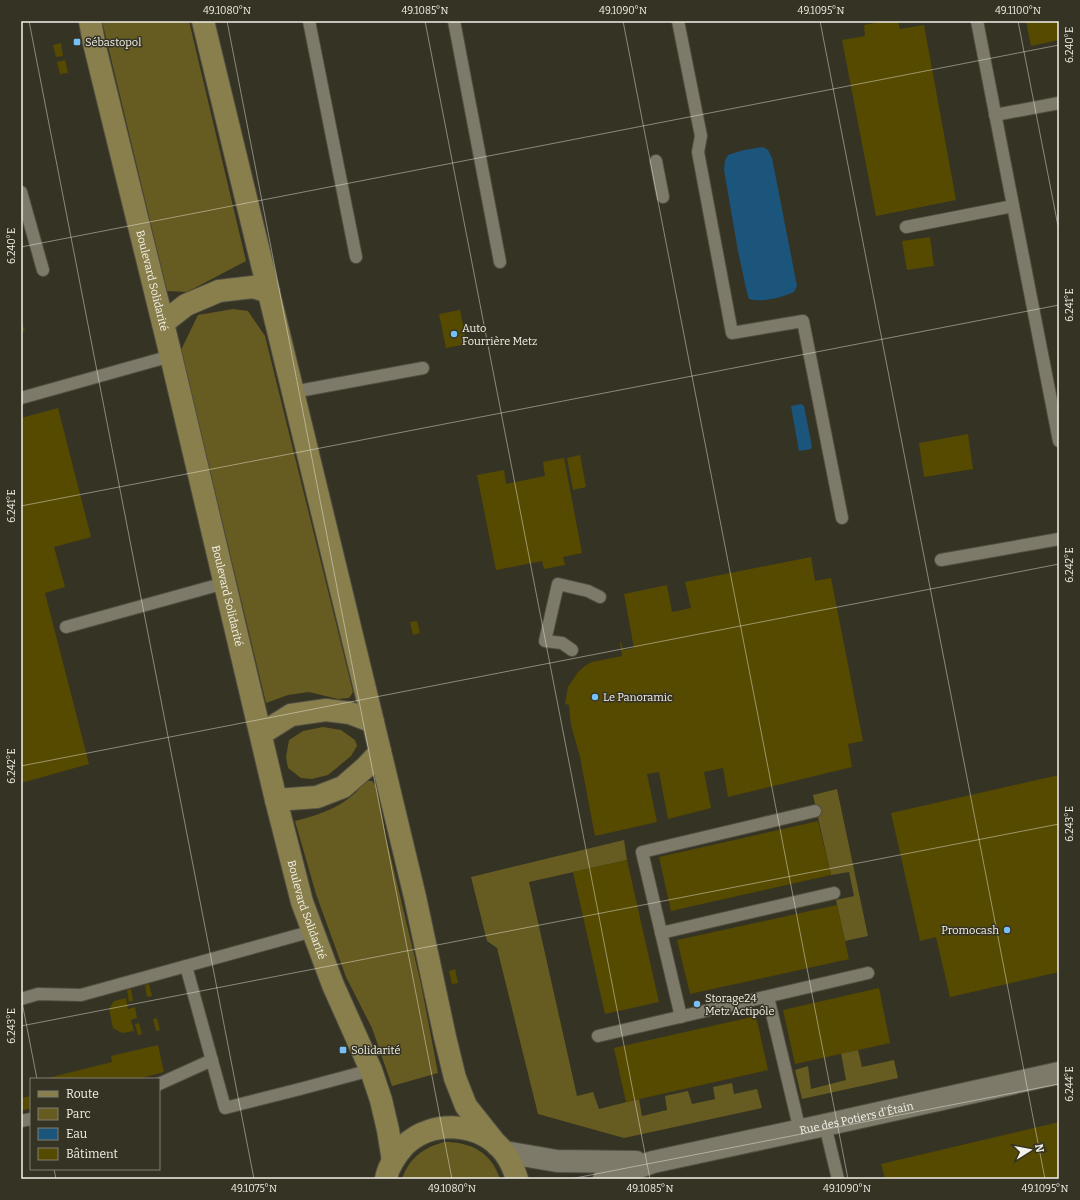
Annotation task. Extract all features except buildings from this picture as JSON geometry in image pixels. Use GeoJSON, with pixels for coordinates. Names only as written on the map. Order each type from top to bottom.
{"type":"FeatureCollection","features":[{"type":"Feature","properties":{"kind":"main road","name":"Boulevard Solidarité"},"geometry":{"type":"LineString","coordinates":[[90,21],[94,43],[171,356],[276,800],[302,902],[333,985],[370,1070],[383,1108],[388,1130],[389,1170]]}},
{"type":"Feature","properties":{"kind":"main road"},"geometry":{"type":"LineString","coordinates":[[203,21],[415,897],[455,1078],[466,1106],[501,1148],[510,1162],[517,1179]]}},
{"type":"Feature","properties":{"kind":"main road"},"geometry":{"type":"LineString","coordinates":[[163,323],[186,305],[219,291],[253,287],[269,292]]}},
{"type":"Feature","properties":{"kind":"main road"},"geometry":{"type":"LineString","coordinates":[[261,734],[291,716],[326,710],[350,713],[373,722]]}},
{"type":"Feature","properties":{"kind":"main road"},"geometry":{"type":"LineString","coordinates":[[276,800],[317,797],[343,787],[366,767],[380,752]]}},
{"type":"Feature","properties":{"kind":"main road"},"geometry":{"type":"LineString","coordinates":[[389,1170],[399,1151],[417,1136],[439,1128],[451,1127],[475,1131],[487,1137],[501,1148]]}},
{"type":"Feature","properties":{"kind":"street","name":"Rue des Potiers d'Étain"},"geometry":{"type":"LineString","coordinates":[[604,1179],[653,1162],[1059,1073]]}},
{"type":"Feature","properties":{"kind":"street","name":"Rue des Potiers d'Étain"},"geometry":{"type":"LineString","coordinates":[[501,1148],[557,1161],[653,1162]]}},
{"type":"Feature","properties":{"kind":"lane"},"geometry":{"type":"LineString","coordinates":[[309,21],[356,257]]}},
{"type":"Feature","properties":{"kind":"lane"},"geometry":{"type":"LineString","coordinates":[[454,21],[500,262]]}},
{"type":"Feature","properties":{"kind":"lane"},"geometry":{"type":"LineString","coordinates":[[678,21],[701,136],[698,152],[732,333],[803,321],[842,518]]}},
{"type":"Feature","properties":{"kind":"lane"},"geometry":{"type":"LineString","coordinates":[[977,21],[1059,441]]}},
{"type":"Feature","properties":{"kind":"lane"},"geometry":{"type":"LineString","coordinates":[[996,116],[1059,103]]}},
{"type":"Feature","properties":{"kind":"lane"},"geometry":{"type":"LineString","coordinates":[[656,161],[663,197]]}},
{"type":"Feature","properties":{"kind":"lane"},"geometry":{"type":"LineString","coordinates":[[21,192],[43,270]]}},
{"type":"Feature","properties":{"kind":"lane"},"geometry":{"type":"LineString","coordinates":[[906,227],[1013,206]]}},
{"type":"Feature","properties":{"kind":"lane"},"geometry":{"type":"LineString","coordinates":[[21,398],[171,356]]}},
{"type":"Feature","properties":{"kind":"lane"},"geometry":{"type":"LineString","coordinates":[[293,392],[423,368]]}},
{"type":"Feature","properties":{"kind":"lane"},"geometry":{"type":"LineString","coordinates":[[941,560],[1059,538]]}},
{"type":"Feature","properties":{"kind":"lane"},"geometry":{"type":"LineString","coordinates":[[66,627],[225,583]]}},
{"type":"Feature","properties":{"kind":"lane"},"geometry":{"type":"LineString","coordinates":[[572,650],[562,643],[545,641],[558,584],[588,591],[600,597]]}},
{"type":"Feature","properties":{"kind":"lane"},"geometry":{"type":"LineString","coordinates":[[680,1017],[642,852],[815,811]]}},
{"type":"Feature","properties":{"kind":"lane"},"geometry":{"type":"LineString","coordinates":[[661,933],[834,893]]}},
{"type":"Feature","properties":{"kind":"lane"},"geometry":{"type":"LineString","coordinates":[[21,999],[38,994],[82,995],[313,931]]}},
{"type":"Feature","properties":{"kind":"lane"},"geometry":{"type":"LineString","coordinates":[[186,966],[225,1108],[370,1070]]}},
{"type":"Feature","properties":{"kind":"lane"},"geometry":{"type":"LineString","coordinates":[[598,1036],[868,973]]}},
{"type":"Feature","properties":{"kind":"lane"},"geometry":{"type":"LineString","coordinates":[[768,997],[800,1131]]}},
{"type":"Feature","properties":{"kind":"lane"},"geometry":{"type":"LineString","coordinates":[[160,1084],[212,1060]]}},
{"type":"Feature","properties":{"kind":"lane"},"geometry":{"type":"LineString","coordinates":[[825,1125],[838,1179]]}},
{"type":"Feature","properties":{"kind":"green space"},"geometry":{"type":"Polygon","coordinates":[[[102,21],[189,21],[246,261],[187,292],[167,291],[102,21]]]}},
{"type":"Feature","properties":{"kind":"green space"},"geometry":{"type":"Polygon","coordinates":[[[233,309],[248,311],[265,336],[353,692],[349,698],[338,699],[309,692],[288,695],[266,703],[181,350],[198,315],[233,309]]]}},
{"type":"Feature","properties":{"kind":"green space"},"geometry":{"type":"Polygon","coordinates":[[[323,727],[341,730],[355,740],[357,746],[351,756],[328,775],[312,779],[301,778],[288,768],[286,757],[289,740],[303,731],[323,727]]]}},
{"type":"Feature","properties":{"kind":"green space"},"geometry":{"type":"Polygon","coordinates":[[[365,781],[372,781],[377,787],[386,837],[421,984],[438,1073],[392,1086],[372,1028],[346,977],[316,894],[295,821],[324,812],[343,802],[352,796],[365,781]]]}},
{"type":"Feature","properties":{"kind":"green space"},"geometry":{"type":"Polygon","coordinates":[[[837,789],[868,936],[845,941],[836,900],[854,896],[849,872],[831,875],[813,795],[837,789]]]}},
{"type":"Feature","properties":{"kind":"green space"},"geometry":{"type":"Polygon","coordinates":[[[624,840],[627,860],[529,882],[577,1096],[593,1092],[599,1109],[639,1099],[642,1116],[667,1110],[665,1096],[688,1091],[692,1104],[715,1099],[713,1087],[732,1083],[734,1094],[757,1089],[762,1108],[624,1138],[538,1114],[497,948],[487,941],[471,877],[624,840]]]}},
{"type":"Feature","properties":{"kind":"green space"},"geometry":{"type":"Polygon","coordinates":[[[858,1050],[862,1067],[894,1060],[898,1078],[802,1099],[795,1070],[808,1066],[811,1089],[846,1080],[841,1053],[858,1050]]]}},
{"type":"Feature","properties":{"kind":"green space"},"geometry":{"type":"Polygon","coordinates":[[[444,1142],[463,1144],[479,1150],[491,1162],[500,1179],[402,1179],[409,1165],[418,1155],[436,1144],[444,1142]]]}},
{"type":"Feature","properties":{"kind":"water"},"geometry":{"type":"Polygon","coordinates":[[[763,147],[768,150],[772,158],[797,286],[794,292],[789,294],[772,299],[754,300],[749,299],[747,293],[724,170],[725,160],[728,155],[744,150],[763,147]]]}},
{"type":"Feature","properties":{"kind":"water"},"geometry":{"type":"Polygon","coordinates":[[[801,404],[804,406],[812,447],[811,449],[799,451],[791,406],[801,404]]]}},
{"type":"Feature","properties":{"kind":"place","name":"Sébastopol"},"geometry":{"type":"Point","coordinates":[77,42]}},
{"type":"Feature","properties":{"kind":"place","name":"Auto Fourrière Metz"},"geometry":{"type":"Point","coordinates":[454,334]}},
{"type":"Feature","properties":{"kind":"place","name":"Le Panoramic"},"geometry":{"type":"Point","coordinates":[595,697]}},
{"type":"Feature","properties":{"kind":"place","name":"Promocash"},"geometry":{"type":"Point","coordinates":[1007,930]}},
{"type":"Feature","properties":{"kind":"place","name":"Storage24 Metz Actipôle"},"geometry":{"type":"Point","coordinates":[697,1004]}},
{"type":"Feature","properties":{"kind":"place","name":"Solidarité"},"geometry":{"type":"Point","coordinates":[343,1050]}}]}
